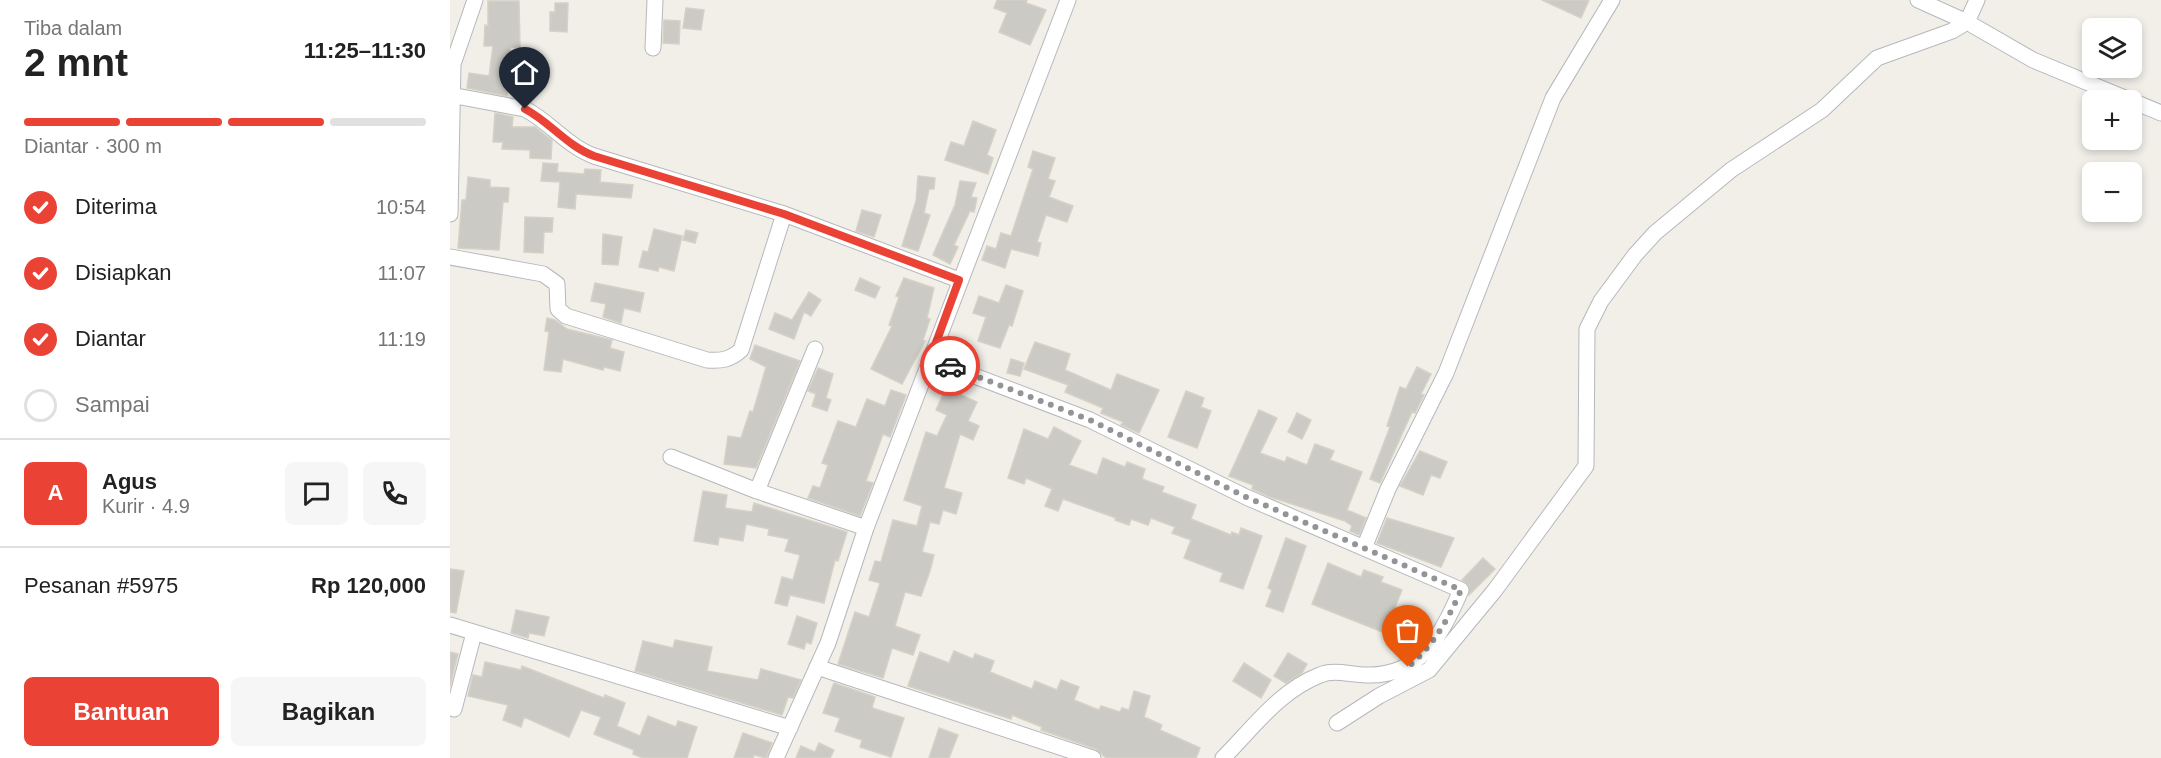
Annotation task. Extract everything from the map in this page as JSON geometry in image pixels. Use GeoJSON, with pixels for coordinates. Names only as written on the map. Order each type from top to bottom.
{"type":"FeatureCollection","features":[{"type":"Feature","properties":{"kind":"street"},"geometry":{"type":"LineString","coordinates":[[450,214],[453,177],[451,95],[458,46],[475,0]]}},
{"type":"Feature","properties":{"kind":"street"},"geometry":{"type":"LineString","coordinates":[[653,48],[655,0]]}},
{"type":"Feature","properties":{"kind":"street"},"geometry":{"type":"LineString","coordinates":[[776,758],[818,667],[866,528],[1068,0]]}},
{"type":"Feature","properties":{"kind":"street"},"geometry":{"type":"LineString","coordinates":[[1364,548],[1392,480],[1446,373],[1553,98],[1612,0]]}},
{"type":"Feature","properties":{"kind":"street"},"geometry":{"type":"LineString","coordinates":[[1918,0],[1967,22],[2033,60],[2161,113]]}},
{"type":"Feature","properties":{"kind":"street"},"geometry":{"type":"LineString","coordinates":[[1337,723],[1378,696],[1429,670],[1495,590],[1586,466],[1587,329],[1601,301],[1635,255],[1655,233],[1731,170],[1822,110],[1877,58],[1895,49],[1925,43],[1967,22],[1977,0]]}},
{"type":"Feature","properties":{"kind":"street"},"geometry":{"type":"LineString","coordinates":[[451,95],[525,109],[587,154],[784,214],[959,280]]}},
{"type":"Feature","properties":{"kind":"street"},"geometry":{"type":"LineString","coordinates":[[450,257],[543,274],[557,284],[557,306],[562,315],[707,360],[720,361],[732,357],[741,350],[784,214]]}},
{"type":"Feature","properties":{"kind":"street"},"geometry":{"type":"LineString","coordinates":[[757,491],[815,349]]}},
{"type":"Feature","properties":{"kind":"street"},"geometry":{"type":"LineString","coordinates":[[930,359],[1090,420],[1246,497],[1461,590],[1440,631],[1419,658],[1395,674],[1384,676],[1327,672],[1303,683],[1281,699],[1222,758]]}},
{"type":"Feature","properties":{"kind":"street"},"geometry":{"type":"LineString","coordinates":[[671,457],[757,491],[866,528]]}},
{"type":"Feature","properties":{"kind":"street"},"geometry":{"type":"LineString","coordinates":[[450,625],[790,728]]}},
{"type":"Feature","properties":{"kind":"street"},"geometry":{"type":"LineString","coordinates":[[454,709],[474,633]]}},
{"type":"Feature","properties":{"kind":"street"},"geometry":{"type":"LineString","coordinates":[[818,667],[1093,758]]}},
{"type":"Feature","properties":{"kind":"building"},"geometry":{"type":"Polygon","coordinates":[[[997,0],[1027,0],[1026,3],[1046,10],[1030,45],[999,32],[1007,13],[994,8],[997,0]]]}},
{"type":"Feature","properties":{"kind":"building"},"geometry":{"type":"Polygon","coordinates":[[[1542,0],[1589,0],[1581,18],[1542,0]]]}},
{"type":"Feature","properties":{"kind":"building"},"geometry":{"type":"Polygon","coordinates":[[[488,1],[519,1],[520,48],[510,47],[507,96],[467,88],[469,73],[489,76],[493,46],[484,46],[485,25],[488,26],[488,1]]]}},
{"type":"Feature","properties":{"kind":"building"},"geometry":{"type":"Polygon","coordinates":[[[555,3],[568,3],[567,32],[550,31],[550,12],[555,12],[555,3]]]}},
{"type":"Feature","properties":{"kind":"building"},"geometry":{"type":"Polygon","coordinates":[[[686,8],[704,10],[701,30],[683,28],[686,8]]]}},
{"type":"Feature","properties":{"kind":"building"},"geometry":{"type":"Polygon","coordinates":[[[664,20],[680,21],[679,44],[663,43],[664,20]]]}},
{"type":"Feature","properties":{"kind":"building"},"geometry":{"type":"Polygon","coordinates":[[[495,113],[513,117],[512,127],[535,127],[552,140],[551,159],[530,158],[530,150],[502,149],[503,142],[493,142],[495,113]]]}},
{"type":"Feature","properties":{"kind":"building"},"geometry":{"type":"Polygon","coordinates":[[[973,121],[996,130],[987,155],[993,158],[988,174],[945,160],[951,142],[964,146],[973,121]]]}},
{"type":"Feature","properties":{"kind":"building"},"geometry":{"type":"Polygon","coordinates":[[[1033,151],[1055,158],[1048,179],[1055,181],[1049,197],[1073,206],[1067,222],[1046,215],[1037,242],[1041,243],[1038,256],[1011,249],[1005,268],[982,260],[987,246],[996,249],[1001,233],[1011,236],[1033,169],[1028,167],[1033,151]]]}},
{"type":"Feature","properties":{"kind":"building"},"geometry":{"type":"Polygon","coordinates":[[[543,163],[558,164],[557,172],[584,174],[585,169],[601,170],[600,182],[633,185],[631,198],[576,194],[575,209],[558,207],[560,182],[541,181],[543,163]]]}},
{"type":"Feature","properties":{"kind":"building"},"geometry":{"type":"Polygon","coordinates":[[[918,176],[935,178],[934,189],[929,189],[924,213],[930,215],[918,251],[902,246],[916,201],[918,176]]]}},
{"type":"Feature","properties":{"kind":"building"},"geometry":{"type":"Polygon","coordinates":[[[468,177],[490,180],[490,187],[509,188],[508,202],[503,202],[499,250],[458,248],[462,200],[466,200],[468,177]]]}},
{"type":"Feature","properties":{"kind":"building"},"geometry":{"type":"Polygon","coordinates":[[[960,181],[976,183],[971,197],[977,198],[974,212],[970,211],[954,245],[958,247],[950,264],[933,255],[955,205],[960,181]]]}},
{"type":"Feature","properties":{"kind":"building"},"geometry":{"type":"Polygon","coordinates":[[[862,210],[881,215],[874,237],[856,231],[862,210]]]}},
{"type":"Feature","properties":{"kind":"building"},"geometry":{"type":"Polygon","coordinates":[[[525,217],[553,218],[552,232],[544,232],[543,253],[524,252],[525,217]]]}},
{"type":"Feature","properties":{"kind":"building"},"geometry":{"type":"Polygon","coordinates":[[[654,229],[682,236],[674,271],[659,267],[658,271],[639,267],[643,251],[648,252],[654,229]]]}},
{"type":"Feature","properties":{"kind":"building"},"geometry":{"type":"Polygon","coordinates":[[[686,230],[698,233],[695,243],[683,240],[686,230]]]}},
{"type":"Feature","properties":{"kind":"building"},"geometry":{"type":"Polygon","coordinates":[[[603,234],[622,237],[618,265],[602,264],[603,234]]]}},
{"type":"Feature","properties":{"kind":"building"},"geometry":{"type":"Polygon","coordinates":[[[860,278],[880,287],[875,298],[855,290],[860,278]]]}},
{"type":"Feature","properties":{"kind":"building"},"geometry":{"type":"Polygon","coordinates":[[[904,278],[934,288],[927,318],[930,319],[923,340],[925,341],[902,384],[871,369],[892,326],[889,325],[899,297],[896,296],[904,278]]]}},
{"type":"Feature","properties":{"kind":"building"},"geometry":{"type":"Polygon","coordinates":[[[595,283],[644,293],[640,312],[624,308],[621,323],[603,317],[606,304],[591,301],[595,283]]]}},
{"type":"Feature","properties":{"kind":"building"},"geometry":{"type":"Polygon","coordinates":[[[1006,285],[1023,291],[1012,326],[1009,325],[1000,348],[978,341],[986,317],[973,313],[979,296],[999,303],[1006,285]]]}},
{"type":"Feature","properties":{"kind":"building"},"geometry":{"type":"Polygon","coordinates":[[[809,292],[821,300],[811,316],[804,312],[794,339],[769,329],[775,313],[792,320],[809,292]]]}},
{"type":"Feature","properties":{"kind":"building"},"geometry":{"type":"Polygon","coordinates":[[[547,318],[555,320],[567,329],[612,340],[610,348],[624,352],[620,371],[604,367],[603,370],[563,359],[561,372],[544,370],[549,332],[545,331],[547,318]]]}},
{"type":"Feature","properties":{"kind":"building"},"geometry":{"type":"Polygon","coordinates":[[[1035,342],[1070,354],[1065,370],[1111,390],[1117,374],[1159,390],[1139,433],[1121,425],[1123,422],[1101,413],[1103,408],[1065,392],[1068,385],[1024,369],[1035,342]]]}},
{"type":"Feature","properties":{"kind":"building"},"geometry":{"type":"Polygon","coordinates":[[[755,345],[800,361],[756,468],[724,464],[728,436],[741,438],[750,411],[753,412],[766,367],[750,359],[755,345]]]}},
{"type":"Feature","properties":{"kind":"building"},"geometry":{"type":"Polygon","coordinates":[[[1011,359],[1024,363],[1020,376],[1007,373],[1011,359]]]}},
{"type":"Feature","properties":{"kind":"building"},"geometry":{"type":"Polygon","coordinates":[[[1417,367],[1431,374],[1421,394],[1424,395],[1415,413],[1412,412],[1380,483],[1370,479],[1390,427],[1387,426],[1400,387],[1406,389],[1417,367]]]}},
{"type":"Feature","properties":{"kind":"building"},"geometry":{"type":"Polygon","coordinates":[[[818,368],[833,374],[826,398],[831,400],[827,411],[812,406],[816,394],[808,391],[818,368]]]}},
{"type":"Feature","properties":{"kind":"building"},"geometry":{"type":"Polygon","coordinates":[[[946,388],[977,402],[968,421],[979,426],[973,440],[960,434],[944,488],[962,493],[956,514],[943,510],[939,524],[930,522],[922,552],[934,555],[930,571],[921,596],[905,592],[895,626],[920,635],[913,655],[892,648],[883,678],[838,664],[855,612],[869,617],[880,583],[869,580],[875,561],[881,562],[893,520],[917,526],[922,506],[904,500],[926,432],[937,436],[947,415],[936,410],[946,388]]]}},
{"type":"Feature","properties":{"kind":"building"},"geometry":{"type":"Polygon","coordinates":[[[891,390],[906,395],[890,437],[883,434],[866,481],[873,483],[860,516],[808,498],[813,486],[820,488],[828,465],[822,463],[838,421],[856,427],[867,399],[885,406],[891,390]]]}},
{"type":"Feature","properties":{"kind":"building"},"geometry":{"type":"Polygon","coordinates":[[[1186,391],[1204,398],[1201,407],[1211,411],[1197,448],[1168,437],[1186,391]]]}},
{"type":"Feature","properties":{"kind":"building"},"geometry":{"type":"Polygon","coordinates":[[[1259,410],[1277,418],[1260,453],[1285,462],[1287,457],[1307,465],[1315,444],[1334,451],[1330,460],[1362,472],[1347,510],[1366,518],[1359,535],[1350,531],[1352,526],[1345,521],[1270,497],[1252,489],[1253,485],[1229,476],[1259,410]]]}},
{"type":"Feature","properties":{"kind":"building"},"geometry":{"type":"Polygon","coordinates":[[[1297,413],[1311,420],[1302,439],[1288,432],[1297,413]]]}},
{"type":"Feature","properties":{"kind":"building"},"geometry":{"type":"Polygon","coordinates":[[[1054,427],[1081,441],[1069,465],[1097,475],[1103,458],[1125,467],[1127,462],[1145,469],[1142,479],[1164,487],[1162,492],[1196,505],[1191,519],[1231,535],[1232,532],[1239,535],[1241,528],[1262,536],[1243,589],[1220,581],[1223,573],[1184,558],[1191,540],[1172,533],[1175,527],[1151,518],[1148,525],[1131,519],[1129,525],[1063,499],[1058,511],[1045,506],[1052,489],[1026,478],[1024,484],[1008,478],[1024,429],[1048,439],[1054,427]]]}},
{"type":"Feature","properties":{"kind":"building"},"geometry":{"type":"Polygon","coordinates":[[[1420,451],[1447,462],[1440,478],[1431,475],[1423,495],[1400,486],[1420,451]]]}},
{"type":"Feature","properties":{"kind":"building"},"geometry":{"type":"Polygon","coordinates":[[[703,491],[727,495],[725,508],[752,512],[754,503],[847,532],[838,561],[835,560],[824,603],[790,595],[787,606],[775,603],[782,577],[793,580],[800,555],[785,551],[789,539],[768,535],[769,529],[746,524],[743,541],[719,537],[718,545],[694,541],[703,491]]]}},
{"type":"Feature","properties":{"kind":"building"},"geometry":{"type":"Polygon","coordinates":[[[1387,518],[1454,538],[1441,567],[1377,543],[1387,518]]]}},
{"type":"Feature","properties":{"kind":"building"},"geometry":{"type":"Polygon","coordinates":[[[1286,538],[1306,546],[1283,612],[1266,606],[1272,590],[1268,588],[1286,538]]]}},
{"type":"Feature","properties":{"kind":"building"},"geometry":{"type":"Polygon","coordinates":[[[1483,558],[1495,569],[1469,595],[1469,585],[1462,580],[1483,558]]]}},
{"type":"Feature","properties":{"kind":"building"},"geometry":{"type":"Polygon","coordinates":[[[1328,563],[1361,577],[1364,570],[1383,577],[1381,582],[1402,590],[1395,607],[1420,618],[1412,636],[1388,626],[1385,633],[1312,604],[1328,563]]]}},
{"type":"Feature","properties":{"kind":"building"},"geometry":{"type":"Polygon","coordinates":[[[450,569],[464,571],[456,613],[450,612],[450,569]]]}},
{"type":"Feature","properties":{"kind":"building"},"geometry":{"type":"Polygon","coordinates":[[[516,610],[549,617],[544,636],[529,633],[528,638],[511,633],[516,610]]]}},
{"type":"Feature","properties":{"kind":"building"},"geometry":{"type":"Polygon","coordinates":[[[797,616],[817,623],[811,644],[806,642],[804,649],[788,644],[797,616]]]}},
{"type":"Feature","properties":{"kind":"building"},"geometry":{"type":"Polygon","coordinates":[[[675,640],[712,647],[707,671],[758,680],[761,669],[801,680],[793,698],[788,697],[782,715],[635,671],[643,641],[673,648],[675,640]]]}},
{"type":"Feature","properties":{"kind":"building"},"geometry":{"type":"Polygon","coordinates":[[[954,651],[973,659],[975,654],[994,661],[990,672],[1032,689],[1035,681],[1057,690],[1061,680],[1079,687],[1074,700],[1099,710],[1101,706],[1120,712],[1122,708],[1129,710],[1134,691],[1150,696],[1144,717],[1162,725],[1160,730],[1200,748],[1196,758],[1106,758],[1096,749],[1041,730],[1042,727],[1012,715],[1011,719],[908,686],[920,652],[949,663],[954,651]]]}},
{"type":"Feature","properties":{"kind":"building"},"geometry":{"type":"Polygon","coordinates":[[[450,652],[458,654],[450,686],[450,652]]]}},
{"type":"Feature","properties":{"kind":"building"},"geometry":{"type":"Polygon","coordinates":[[[1288,653],[1307,664],[1302,673],[1286,683],[1274,676],[1288,653]]]}},
{"type":"Feature","properties":{"kind":"building"},"geometry":{"type":"Polygon","coordinates":[[[485,662],[521,670],[522,666],[604,698],[605,695],[625,703],[617,726],[640,736],[648,716],[676,727],[678,721],[697,727],[687,758],[643,758],[633,754],[634,750],[594,734],[601,717],[581,710],[569,737],[524,717],[521,727],[503,720],[508,705],[468,696],[473,675],[482,677],[485,662]]]}},
{"type":"Feature","properties":{"kind":"building"},"geometry":{"type":"Polygon","coordinates":[[[1244,663],[1271,680],[1261,698],[1233,681],[1244,663]]]}},
{"type":"Feature","properties":{"kind":"building"},"geometry":{"type":"Polygon","coordinates":[[[834,683],[875,697],[872,708],[904,718],[891,757],[860,747],[862,740],[835,731],[840,718],[823,713],[834,683]]]}},
{"type":"Feature","properties":{"kind":"building"},"geometry":{"type":"Polygon","coordinates":[[[939,728],[958,735],[949,758],[929,758],[939,728]]]}},
{"type":"Feature","properties":{"kind":"building"},"geometry":{"type":"Polygon","coordinates":[[[743,733],[772,743],[766,758],[754,755],[753,758],[734,758],[743,733]]]}},
{"type":"Feature","properties":{"kind":"building"},"geometry":{"type":"Polygon","coordinates":[[[819,743],[834,750],[830,758],[796,758],[801,746],[815,752],[819,743]]]}},
{"type":"Feature","properties":{"kind":"way so far"},"geometry":{"type":"LineString","coordinates":[[950,366],[1090,420],[1246,497],[1461,590],[1450,616],[1430,646],[1408,667]]}},
{"type":"Feature","properties":{"kind":"route"},"geometry":{"type":"LineString","coordinates":[[525,109],[536,115],[581,151],[784,214],[959,280],[930,359],[950,366]]}}]}
